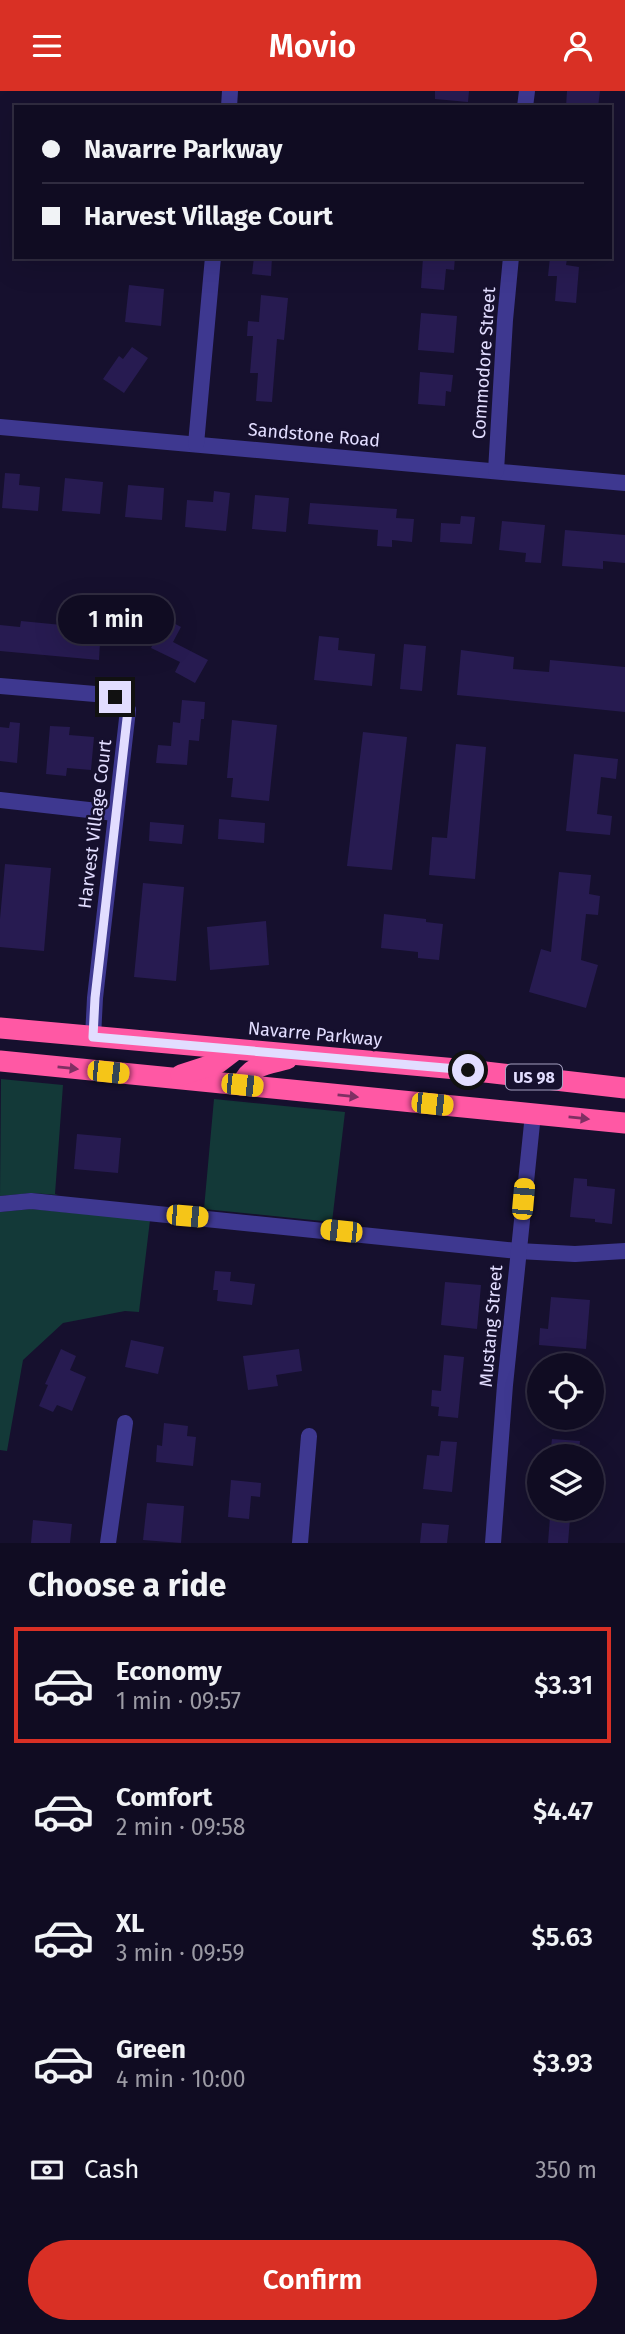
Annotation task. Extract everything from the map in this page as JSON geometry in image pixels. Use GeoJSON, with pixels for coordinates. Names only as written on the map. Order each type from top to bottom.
{"type":"FeatureCollection","features":[{"type":"Feature","properties":{"kind":"highway","name":"Navarre Parkway"},"geometry":{"type":"LineString","coordinates":[[0,1028],[468,1070],[625,1088]]}},
{"type":"Feature","properties":{"kind":"highway"},"geometry":{"type":"LineString","coordinates":[[173,1078],[218,1063],[235,1049]]}},
{"type":"Feature","properties":{"kind":"highway"},"geometry":{"type":"LineString","coordinates":[[242,1085],[245,1076],[253,1069],[300,1055]]}},
{"type":"Feature","properties":{"kind":"highway","name":"US 98"},"geometry":{"type":"LineString","coordinates":[[0,1061],[625,1123]]}},
{"type":"Feature","properties":{"kind":"street"},"geometry":{"type":"LineString","coordinates":[[196,444],[213,259]]}},
{"type":"Feature","properties":{"kind":"street","name":"Commodore Street"},"geometry":{"type":"LineString","coordinates":[[496,471],[511,259]]}},
{"type":"Feature","properties":{"kind":"street","name":"Sandstone Road"},"geometry":{"type":"LineString","coordinates":[[0,426],[625,483]]}},
{"type":"Feature","properties":{"kind":"street","name":"Harvest Village Court"},"geometry":{"type":"LineString","coordinates":[[0,686],[107,695],[126,704],[128,710],[95,998],[93,1037]]}},
{"type":"Feature","properties":{"kind":"street"},"geometry":{"type":"LineString","coordinates":[[0,800],[115,813]]}},
{"type":"Feature","properties":{"kind":"street","name":"Mustang Street"},"geometry":{"type":"LineString","coordinates":[[493,1543],[518,1251],[533,1114]]}},
{"type":"Feature","properties":{"kind":"street"},"geometry":{"type":"LineString","coordinates":[[0,1204],[31,1201],[518,1251],[575,1254],[625,1251]]}},
{"type":"Feature","properties":{"kind":"street"},"geometry":{"type":"LineString","coordinates":[[108,1543],[125,1423]]}},
{"type":"Feature","properties":{"kind":"street"},"geometry":{"type":"LineString","coordinates":[[300,1543],[309,1436]]}},
{"type":"Feature","properties":{"kind":"green space"},"geometry":{"type":"Polygon","coordinates":[[[1,1079],[63,1085],[55,1194],[58,1195],[32,1193],[0,1196],[1,1079]]]}},
{"type":"Feature","properties":{"kind":"green space"},"geometry":{"type":"Polygon","coordinates":[[[214,1099],[345,1112],[332,1222],[204,1209],[214,1099]]]}},
{"type":"Feature","properties":{"kind":"green space"},"geometry":{"type":"Polygon","coordinates":[[[31,1209],[150,1220],[139,1312],[125,1311],[63,1323],[23,1360],[7,1451],[0,1450],[0,1212],[31,1209]]]}},
{"type":"Feature","properties":{"kind":"building"},"geometry":{"type":"Polygon","coordinates":[[[435,91],[469,91],[468,102],[435,99],[435,91]]]}},
{"type":"Feature","properties":{"kind":"building"},"geometry":{"type":"Polygon","coordinates":[[[567,91],[600,91],[598,105],[566,105],[567,91]]]}},
{"type":"Feature","properties":{"kind":"building"},"geometry":{"type":"Polygon","coordinates":[[[254,259],[272,259],[271,276],[252,274],[254,259]]]}},
{"type":"Feature","properties":{"kind":"building"},"geometry":{"type":"Polygon","coordinates":[[[423,259],[455,259],[454,270],[446,269],[444,290],[421,288],[423,259]]]}},
{"type":"Feature","properties":{"kind":"building"},"geometry":{"type":"Polygon","coordinates":[[[550,259],[567,259],[566,265],[579,267],[576,303],[555,301],[557,276],[548,276],[550,259]]]}},
{"type":"Feature","properties":{"kind":"building"},"geometry":{"type":"Polygon","coordinates":[[[129,285],[164,289],[161,326],[125,322],[129,285]]]}},
{"type":"Feature","properties":{"kind":"building"},"geometry":{"type":"Polygon","coordinates":[[[261,295],[288,298],[284,340],[277,339],[272,402],[256,401],[258,373],[250,373],[253,336],[247,336],[248,321],[259,322],[261,295]]]}},
{"type":"Feature","properties":{"kind":"building"},"geometry":{"type":"Polygon","coordinates":[[[421,313],[457,316],[454,353],[418,350],[421,313]]]}},
{"type":"Feature","properties":{"kind":"building"},"geometry":{"type":"Polygon","coordinates":[[[132,347],[148,358],[124,393],[103,379],[119,356],[123,359],[132,347]]]}},
{"type":"Feature","properties":{"kind":"building"},"geometry":{"type":"Polygon","coordinates":[[[420,372],[453,375],[451,392],[446,391],[445,406],[418,404],[420,372]]]}},
{"type":"Feature","properties":{"kind":"building"},"geometry":{"type":"Polygon","coordinates":[[[5,473],[20,474],[19,485],[40,487],[38,511],[2,508],[5,473]]]}},
{"type":"Feature","properties":{"kind":"building"},"geometry":{"type":"Polygon","coordinates":[[[65,478],[103,482],[100,514],[62,511],[65,478]]]}},
{"type":"Feature","properties":{"kind":"building"},"geometry":{"type":"Polygon","coordinates":[[[128,485],[164,488],[162,520],[125,517],[128,485]]]}},
{"type":"Feature","properties":{"kind":"building"},"geometry":{"type":"Polygon","coordinates":[[[214,491],[230,493],[226,531],[185,527],[187,500],[213,502],[214,491]]]}},
{"type":"Feature","properties":{"kind":"building"},"geometry":{"type":"Polygon","coordinates":[[[255,495],[289,498],[286,532],[252,529],[255,495]]]}},
{"type":"Feature","properties":{"kind":"building"},"geometry":{"type":"Polygon","coordinates":[[[310,503],[397,509],[396,518],[414,519],[412,542],[392,540],[392,547],[377,546],[378,530],[308,524],[310,503]]]}},
{"type":"Feature","properties":{"kind":"building"},"geometry":{"type":"Polygon","coordinates":[[[461,516],[475,517],[472,544],[440,542],[441,523],[460,524],[461,516]]]}},
{"type":"Feature","properties":{"kind":"building"},"geometry":{"type":"Polygon","coordinates":[[[502,521],[545,525],[541,563],[525,562],[526,553],[499,550],[502,521]]]}},
{"type":"Feature","properties":{"kind":"building"},"geometry":{"type":"Polygon","coordinates":[[[565,530],[625,535],[625,563],[603,561],[603,569],[562,566],[565,530]]]}},
{"type":"Feature","properties":{"kind":"building"},"geometry":{"type":"Polygon","coordinates":[[[114,619],[137,622],[135,645],[100,642],[99,660],[0,651],[0,625],[20,627],[21,621],[113,630],[114,619]]]}},
{"type":"Feature","properties":{"kind":"building"},"geometry":{"type":"Polygon","coordinates":[[[166,619],[181,627],[173,642],[208,660],[195,683],[175,672],[180,662],[151,648],[166,619]]]}},
{"type":"Feature","properties":{"kind":"building"},"geometry":{"type":"Polygon","coordinates":[[[319,636],[339,638],[338,650],[375,654],[372,686],[314,680],[319,636]]]}},
{"type":"Feature","properties":{"kind":"building"},"geometry":{"type":"Polygon","coordinates":[[[404,644],[426,646],[422,691],[400,689],[404,644]]]}},
{"type":"Feature","properties":{"kind":"building"},"geometry":{"type":"Polygon","coordinates":[[[461,650],[514,657],[513,669],[549,672],[550,660],[625,667],[625,712],[457,695],[461,650]]]}},
{"type":"Feature","properties":{"kind":"building"},"geometry":{"type":"Polygon","coordinates":[[[182,700],[205,702],[199,741],[189,740],[187,765],[156,763],[158,745],[171,746],[173,722],[180,723],[182,700]]]}},
{"type":"Feature","properties":{"kind":"building"},"geometry":{"type":"Polygon","coordinates":[[[232,720],[277,725],[269,801],[231,797],[233,778],[227,778],[232,720]]]}},
{"type":"Feature","properties":{"kind":"building"},"geometry":{"type":"Polygon","coordinates":[[[10,722],[20,723],[17,763],[0,761],[0,727],[9,728],[10,722]]]}},
{"type":"Feature","properties":{"kind":"building"},"geometry":{"type":"Polygon","coordinates":[[[50,726],[70,727],[69,735],[94,737],[91,770],[67,768],[66,776],[46,774],[50,726]]]}},
{"type":"Feature","properties":{"kind":"building"},"geometry":{"type":"Polygon","coordinates":[[[363,732],[407,737],[392,870],[347,866],[363,732]]]}},
{"type":"Feature","properties":{"kind":"building"},"geometry":{"type":"Polygon","coordinates":[[[456,744],[486,747],[475,879],[429,875],[432,837],[447,838],[456,744]]]}},
{"type":"Feature","properties":{"kind":"building"},"geometry":{"type":"Polygon","coordinates":[[[574,754],[618,759],[616,779],[601,777],[597,814],[612,816],[610,835],[566,831],[574,754]]]}},
{"type":"Feature","properties":{"kind":"building"},"geometry":{"type":"Polygon","coordinates":[[[219,819],[265,823],[264,843],[218,839],[219,819]]]}},
{"type":"Feature","properties":{"kind":"building"},"geometry":{"type":"Polygon","coordinates":[[[150,822],[184,825],[182,844],[149,841],[150,822]]]}},
{"type":"Feature","properties":{"kind":"building"},"geometry":{"type":"Polygon","coordinates":[[[5,864],[51,868],[44,951],[0,947],[5,864]]]}},
{"type":"Feature","properties":{"kind":"building"},"geometry":{"type":"Polygon","coordinates":[[[559,872],[591,875],[589,894],[600,896],[598,915],[586,914],[581,960],[598,965],[586,1008],[529,992],[541,949],[551,952],[559,872]]]}},
{"type":"Feature","properties":{"kind":"building"},"geometry":{"type":"Polygon","coordinates":[[[143,883],[184,887],[176,981],[134,977],[143,883]]]}},
{"type":"Feature","properties":{"kind":"building"},"geometry":{"type":"Polygon","coordinates":[[[384,914],[443,924],[439,960],[418,958],[418,952],[381,948],[384,914]]]}},
{"type":"Feature","properties":{"kind":"building"},"geometry":{"type":"Polygon","coordinates":[[[266,921],[269,965],[210,970],[207,927],[266,921]]]}},
{"type":"Feature","properties":{"kind":"building"},"geometry":{"type":"Polygon","coordinates":[[[77,1134],[121,1138],[118,1173],[74,1169],[77,1134]]]}},
{"type":"Feature","properties":{"kind":"building"},"geometry":{"type":"Polygon","coordinates":[[[574,1178],[587,1179],[587,1186],[615,1189],[612,1224],[595,1222],[595,1219],[570,1217],[574,1178]]]}},
{"type":"Feature","properties":{"kind":"building"},"geometry":{"type":"Polygon","coordinates":[[[215,1271],[231,1272],[230,1281],[255,1284],[252,1305],[217,1301],[218,1290],[213,1290],[215,1271]]]}},
{"type":"Feature","properties":{"kind":"building"},"geometry":{"type":"Polygon","coordinates":[[[445,1282],[481,1285],[477,1329],[441,1325],[445,1282]]]}},
{"type":"Feature","properties":{"kind":"building"},"geometry":{"type":"Polygon","coordinates":[[[551,1297],[590,1300],[586,1349],[539,1345],[540,1328],[548,1329],[551,1297]]]}},
{"type":"Feature","properties":{"kind":"building"},"geometry":{"type":"Polygon","coordinates":[[[131,1340],[164,1347],[158,1374],[125,1367],[131,1340]]]}},
{"type":"Feature","properties":{"kind":"building"},"geometry":{"type":"Polygon","coordinates":[[[61,1349],[76,1356],[70,1370],[86,1377],[72,1411],[57,1405],[53,1412],[39,1406],[48,1385],[45,1384],[61,1349]]]}},
{"type":"Feature","properties":{"kind":"building"},"geometry":{"type":"Polygon","coordinates":[[[299,1349],[302,1371],[276,1375],[278,1386],[248,1390],[243,1356],[299,1349]]]}},
{"type":"Feature","properties":{"kind":"building"},"geometry":{"type":"Polygon","coordinates":[[[444,1355],[464,1357],[458,1418],[438,1416],[439,1407],[431,1406],[432,1390],[441,1391],[444,1355]]]}},
{"type":"Feature","properties":{"kind":"building"},"geometry":{"type":"Polygon","coordinates":[[[164,1423],[188,1426],[187,1436],[196,1437],[193,1466],[156,1462],[157,1445],[162,1446],[164,1423]]]}},
{"type":"Feature","properties":{"kind":"building"},"geometry":{"type":"Polygon","coordinates":[[[552,1439],[580,1441],[580,1444],[551,1444],[552,1439]]]}},
{"type":"Feature","properties":{"kind":"building"},"geometry":{"type":"Polygon","coordinates":[[[441,1441],[457,1442],[452,1492],[423,1489],[427,1455],[439,1456],[441,1441]]]}},
{"type":"Feature","properties":{"kind":"building"},"geometry":{"type":"Polygon","coordinates":[[[231,1480],[261,1483],[260,1497],[251,1496],[249,1519],[228,1517],[231,1480]]]}},
{"type":"Feature","properties":{"kind":"building"},"geometry":{"type":"Polygon","coordinates":[[[147,1503],[184,1506],[181,1543],[143,1540],[147,1503]]]}},
{"type":"Feature","properties":{"kind":"building"},"geometry":{"type":"Polygon","coordinates":[[[33,1520],[72,1524],[70,1543],[31,1543],[33,1520]]]}},
{"type":"Feature","properties":{"kind":"building"},"geometry":{"type":"Polygon","coordinates":[[[550,1521],[570,1521],[568,1543],[548,1543],[550,1521]]]}},
{"type":"Feature","properties":{"kind":"building"},"geometry":{"type":"Polygon","coordinates":[[[422,1523],[449,1525],[447,1543],[420,1543],[422,1523]]]}},
{"type":"Feature","properties":{"kind":"route"},"geometry":{"type":"LineString","coordinates":[[115,697],[124,701],[128,710],[95,998],[93,1037],[468,1070]]}}]}
